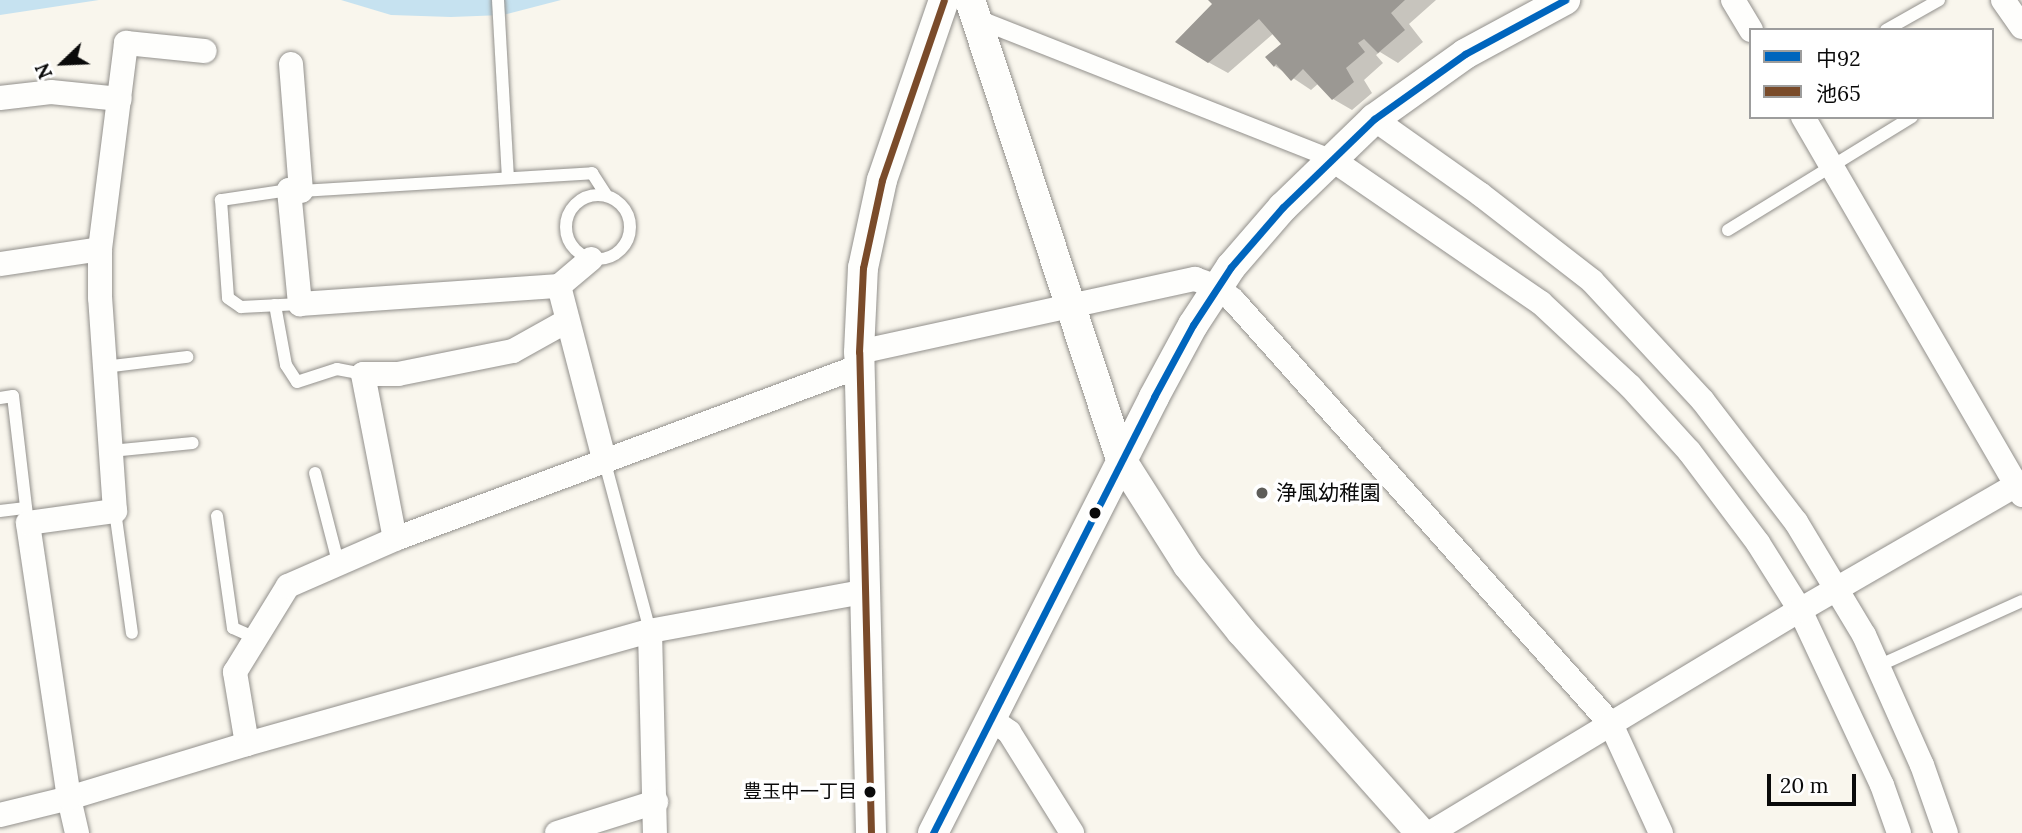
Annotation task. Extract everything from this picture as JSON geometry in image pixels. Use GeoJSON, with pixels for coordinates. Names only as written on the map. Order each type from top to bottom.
{"type":"FeatureCollection","features":[{"type":"Feature","properties":{"kind":"street"},"geometry":{"type":"LineString","coordinates":[[933,833],[1154,397],[1217,287],[1283,207],[1330,158],[1374,119],[1465,54],[1565,0]]}},
{"type":"Feature","properties":{"kind":"street"},"geometry":{"type":"LineString","coordinates":[[1733,0],[1750,28]]}},
{"type":"Feature","properties":{"kind":"street"},"geometry":{"type":"LineString","coordinates":[[2003,0],[2022,27]]}},
{"type":"Feature","properties":{"kind":"street"},"geometry":{"type":"LineString","coordinates":[[871,833],[863,592],[860,359],[863,268],[872,218],[943,5]]}},
{"type":"Feature","properties":{"kind":"street"},"geometry":{"type":"LineString","coordinates":[[973,9],[1330,158],[1541,303],[1630,386],[1712,481],[1758,543],[1800,610],[1882,785],[1899,833]]}},
{"type":"Feature","properties":{"kind":"street"},"geometry":{"type":"LineString","coordinates":[[973,9],[1122,461],[1188,565],[1241,631],[1421,833]]}},
{"type":"Feature","properties":{"kind":"street"},"geometry":{"type":"LineString","coordinates":[[77,833],[69,798],[27,515],[115,511],[104,367],[100,249],[126,43],[205,51]]}},
{"type":"Feature","properties":{"kind":"street"},"geometry":{"type":"LineString","coordinates":[[291,64],[300,304],[559,286],[591,258]]}},
{"type":"Feature","properties":{"kind":"street"},"geometry":{"type":"LineString","coordinates":[[0,98],[51,92],[120,99]]}},
{"type":"Feature","properties":{"kind":"street"},"geometry":{"type":"LineString","coordinates":[[1374,119],[1480,194],[1592,281],[1703,401],[1796,522],[1838,589],[1878,666],[1922,765],[1945,833]]}},
{"type":"Feature","properties":{"kind":"street"},"geometry":{"type":"LineString","coordinates":[[1430,833],[1800,610],[2020,487],[1804,119]]}},
{"type":"Feature","properties":{"kind":"street"},"geometry":{"type":"LineString","coordinates":[[0,264],[100,249]]}},
{"type":"Feature","properties":{"kind":"street"},"geometry":{"type":"LineString","coordinates":[[247,744],[235,672],[288,586],[395,539],[860,359],[1069,305],[1195,279],[1217,287],[1233,300],[1611,724],[1661,833]]}},
{"type":"Feature","properties":{"kind":"street"},"geometry":{"type":"LineString","coordinates":[[559,286],[604,459]]}},
{"type":"Feature","properties":{"kind":"street"},"geometry":{"type":"LineString","coordinates":[[395,539],[363,374],[398,374],[513,351],[567,321]]}},
{"type":"Feature","properties":{"kind":"street"},"geometry":{"type":"LineString","coordinates":[[0,815],[69,798],[247,744],[650,631],[863,592]]}},
{"type":"Feature","properties":{"kind":"street"},"geometry":{"type":"LineString","coordinates":[[650,631],[655,833]]}},
{"type":"Feature","properties":{"kind":"street"},"geometry":{"type":"LineString","coordinates":[[992,720],[1009,732],[1072,833]]}},
{"type":"Feature","properties":{"kind":"street"},"geometry":{"type":"LineString","coordinates":[[557,833],[656,802]]}},
{"type":"Feature","properties":{"kind":"lane"},"geometry":{"type":"LineString","coordinates":[[498,0],[508,178]]}},
{"type":"Feature","properties":{"kind":"lane"},"geometry":{"type":"LineString","coordinates":[[1890,28],[1940,0]]}},
{"type":"Feature","properties":{"kind":"lane"},"geometry":{"type":"LineString","coordinates":[[1728,230],[1909,119]]}},
{"type":"Feature","properties":{"kind":"lane"},"geometry":{"type":"LineString","coordinates":[[300,304],[241,307],[228,298],[221,200],[295,190],[592,173],[607,196]]}},
{"type":"Feature","properties":{"kind":"lane"},"geometry":{"type":"LineString","coordinates":[[597,195],[607,196],[617,201],[629,219],[627,240],[612,256],[591,258],[582,255],[568,239],[567,219],[578,202],[597,195]]}},
{"type":"Feature","properties":{"kind":"lane"},"geometry":{"type":"LineString","coordinates":[[275,305],[286,365],[297,382],[337,369],[363,374]]}},
{"type":"Feature","properties":{"kind":"lane"},"geometry":{"type":"LineString","coordinates":[[104,367],[187,357]]}},
{"type":"Feature","properties":{"kind":"lane"},"geometry":{"type":"LineString","coordinates":[[0,398],[13,396],[27,515],[0,511]]}},
{"type":"Feature","properties":{"kind":"lane"},"geometry":{"type":"LineString","coordinates":[[111,451],[193,443]]}},
{"type":"Feature","properties":{"kind":"lane"},"geometry":{"type":"LineString","coordinates":[[604,459],[650,631]]}},
{"type":"Feature","properties":{"kind":"lane"},"geometry":{"type":"LineString","coordinates":[[315,473],[338,562]]}},
{"type":"Feature","properties":{"kind":"lane"},"geometry":{"type":"LineString","coordinates":[[115,511],[132,633]]}},
{"type":"Feature","properties":{"kind":"lane"},"geometry":{"type":"LineString","coordinates":[[217,516],[233,628],[255,638]]}},
{"type":"Feature","properties":{"kind":"lane"},"geometry":{"type":"LineString","coordinates":[[1878,666],[2022,601]]}},
{"type":"Feature","properties":{"kind":"water"},"geometry":{"type":"Polygon","coordinates":[[[0,0],[99,0],[0,15],[0,0]]]}},
{"type":"Feature","properties":{"kind":"water"},"geometry":{"type":"Polygon","coordinates":[[[341,0],[561,0],[503,15],[451,17],[391,15],[341,0]]]}},
{"type":"Feature","properties":{"kind":"building"},"geometry":{"type":"Polygon","coordinates":[[[1208,0],[1405,0],[1391,13],[1405,30],[1378,53],[1364,39],[1358,43],[1365,52],[1346,68],[1354,82],[1332,100],[1303,69],[1291,81],[1276,64],[1274,67],[1265,57],[1281,44],[1259,19],[1208,63],[1175,42],[1212,4],[1208,0]]]}},
{"type":"Feature","properties":{"kind":"transit line","name":"池65"},"geometry":{"type":"LineString","coordinates":[[871,833],[859,352],[863,268],[882,180],[944,0]]}},
{"type":"Feature","properties":{"kind":"transit line","name":"中92"},"geometry":{"type":"LineString","coordinates":[[933,833],[1154,397],[1193,325],[1231,267],[1283,207],[1374,119],[1465,54],[1565,0]]}},
{"type":"Feature","properties":{"kind":"place","name":"浄風幼稚園"},"geometry":{"type":"Point","coordinates":[1262,493]}},
{"type":"Feature","properties":{"kind":"place","name":"豊玉中一丁目"},"geometry":{"type":"Point","coordinates":[870,792]}}]}
